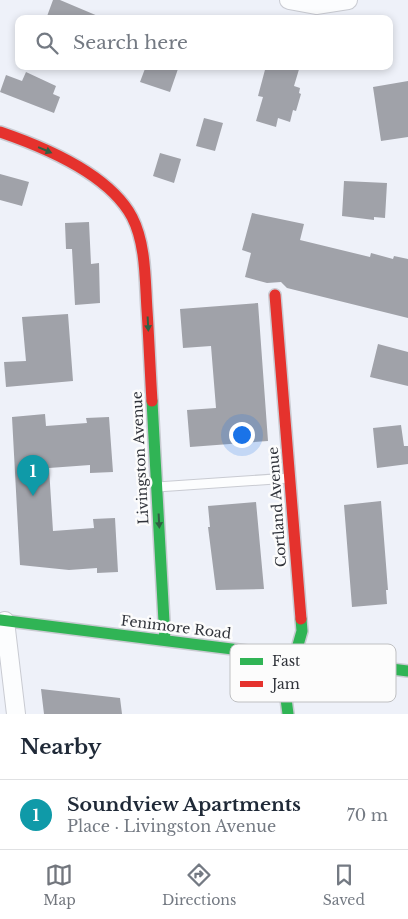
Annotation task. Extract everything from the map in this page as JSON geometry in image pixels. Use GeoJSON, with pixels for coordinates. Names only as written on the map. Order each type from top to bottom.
{"type":"FeatureCollection","features":[{"type":"Feature","properties":{"kind":"street"},"geometry":{"type":"LineString","coordinates":[[289,0],[316,5],[348,0]]}},
{"type":"Feature","properties":{"kind":"street","name":"Livingston Avenue"},"geometry":{"type":"LineString","coordinates":[[0,132],[63,158],[115,193],[131,215],[141,242],[145,275],[165,640]]}},
{"type":"Feature","properties":{"kind":"street","name":"Cortland Avenue"},"geometry":{"type":"LineString","coordinates":[[275,296],[302,631],[298,644]]}},
{"type":"Feature","properties":{"kind":"street"},"geometry":{"type":"LineString","coordinates":[[2,621],[16,714]]}},
{"type":"Feature","properties":{"kind":"street","name":"Fenimore Road"},"geometry":{"type":"LineString","coordinates":[[2,621],[230,649]]}},
{"type":"Feature","properties":{"kind":"lane"},"geometry":{"type":"LineString","coordinates":[[157,487],[290,478]]}},
{"type":"Feature","properties":{"kind":"building"},"geometry":{"type":"Polygon","coordinates":[[[53,0],[60,0],[96,15],[47,15],[53,0]]]}},
{"type":"Feature","properties":{"kind":"building"},"geometry":{"type":"Polygon","coordinates":[[[144,70],[178,70],[170,92],[140,82],[144,70]]]}},
{"type":"Feature","properties":{"kind":"building"},"geometry":{"type":"Polygon","coordinates":[[[265,70],[299,70],[294,86],[300,88],[299,93],[301,94],[296,111],[293,110],[290,122],[278,118],[276,127],[256,121],[263,97],[258,96],[265,70]]]}},
{"type":"Feature","properties":{"kind":"building"},"geometry":{"type":"Polygon","coordinates":[[[26,72],[56,86],[53,94],[60,97],[54,113],[0,92],[6,75],[22,81],[26,72]]]}},
{"type":"Feature","properties":{"kind":"building"},"geometry":{"type":"Polygon","coordinates":[[[408,81],[408,137],[381,141],[373,87],[408,81]]]}},
{"type":"Feature","properties":{"kind":"building"},"geometry":{"type":"Polygon","coordinates":[[[204,118],[223,123],[215,151],[196,146],[204,118]]]}},
{"type":"Feature","properties":{"kind":"building"},"geometry":{"type":"Polygon","coordinates":[[[160,153],[181,159],[174,183],[153,176],[160,153]]]}},
{"type":"Feature","properties":{"kind":"building"},"geometry":{"type":"Polygon","coordinates":[[[0,174],[29,182],[22,206],[0,200],[0,174]]]}},
{"type":"Feature","properties":{"kind":"building"},"geometry":{"type":"Polygon","coordinates":[[[344,181],[387,183],[385,218],[374,217],[374,220],[342,216],[344,181]]]}},
{"type":"Feature","properties":{"kind":"building"},"geometry":{"type":"Polygon","coordinates":[[[252,213],[304,224],[300,240],[370,257],[371,253],[393,259],[394,256],[408,259],[408,318],[287,288],[281,282],[267,283],[245,277],[251,253],[242,250],[252,213]]]}},
{"type":"Feature","properties":{"kind":"building"},"geometry":{"type":"Polygon","coordinates":[[[89,222],[91,264],[99,263],[100,303],[75,305],[72,249],[66,249],[65,223],[89,222]]]}},
{"type":"Feature","properties":{"kind":"building"},"geometry":{"type":"Polygon","coordinates":[[[258,303],[268,441],[190,447],[187,410],[216,408],[211,346],[183,348],[180,309],[258,303]]]}},
{"type":"Feature","properties":{"kind":"building"},"geometry":{"type":"Polygon","coordinates":[[[68,314],[73,381],[6,387],[4,362],[26,361],[22,317],[68,314]]]}},
{"type":"Feature","properties":{"kind":"building"},"geometry":{"type":"Polygon","coordinates":[[[378,344],[408,352],[408,386],[370,377],[378,344]]]}},
{"type":"Feature","properties":{"kind":"building"},"geometry":{"type":"Polygon","coordinates":[[[45,414],[46,426],[87,423],[86,418],[109,417],[113,472],[90,473],[90,465],[49,468],[53,531],[94,528],[93,519],[115,518],[118,572],[97,573],[97,568],[69,570],[20,565],[12,417],[45,414]]]}},
{"type":"Feature","properties":{"kind":"building"},"geometry":{"type":"Polygon","coordinates":[[[401,425],[404,446],[408,446],[408,464],[377,468],[373,428],[401,425]]]}},
{"type":"Feature","properties":{"kind":"building"},"geometry":{"type":"Polygon","coordinates":[[[381,501],[388,590],[386,590],[387,604],[352,607],[344,505],[381,501]]]}},
{"type":"Feature","properties":{"kind":"building"},"geometry":{"type":"Polygon","coordinates":[[[256,502],[264,589],[216,590],[208,527],[210,527],[208,506],[256,502]]]}},
{"type":"Feature","properties":{"kind":"building"},"geometry":{"type":"Polygon","coordinates":[[[41,689],[120,698],[122,714],[44,714],[41,689]]]}},
{"type":"Feature","properties":{"kind":"traffic: fast"},"geometry":{"type":"LineString","coordinates":[[152,401],[165,640]]}},
{"type":"Feature","properties":{"kind":"traffic: fast"},"geometry":{"type":"LineString","coordinates":[[298,644],[302,631],[301,619]]}},
{"type":"Feature","properties":{"kind":"traffic: fast"},"geometry":{"type":"LineString","coordinates":[[0,620],[230,649]]}},
{"type":"Feature","properties":{"kind":"traffic: fast"},"geometry":{"type":"LineString","coordinates":[[396,670],[408,671]]}},
{"type":"Feature","properties":{"kind":"traffic: fast"},"geometry":{"type":"LineString","coordinates":[[286,702],[288,714]]}},
{"type":"Feature","properties":{"kind":"traffic: jam"},"geometry":{"type":"LineString","coordinates":[[0,132],[55,154],[92,175],[122,202],[132,217],[140,239],[144,262],[152,401]]}},
{"type":"Feature","properties":{"kind":"traffic: jam"},"geometry":{"type":"LineString","coordinates":[[275,295],[301,619]]}},
{"type":"Feature","properties":{"kind":"place","name":"Soundview Apartments"},"geometry":{"type":"Point","coordinates":[33,496]}}]}
